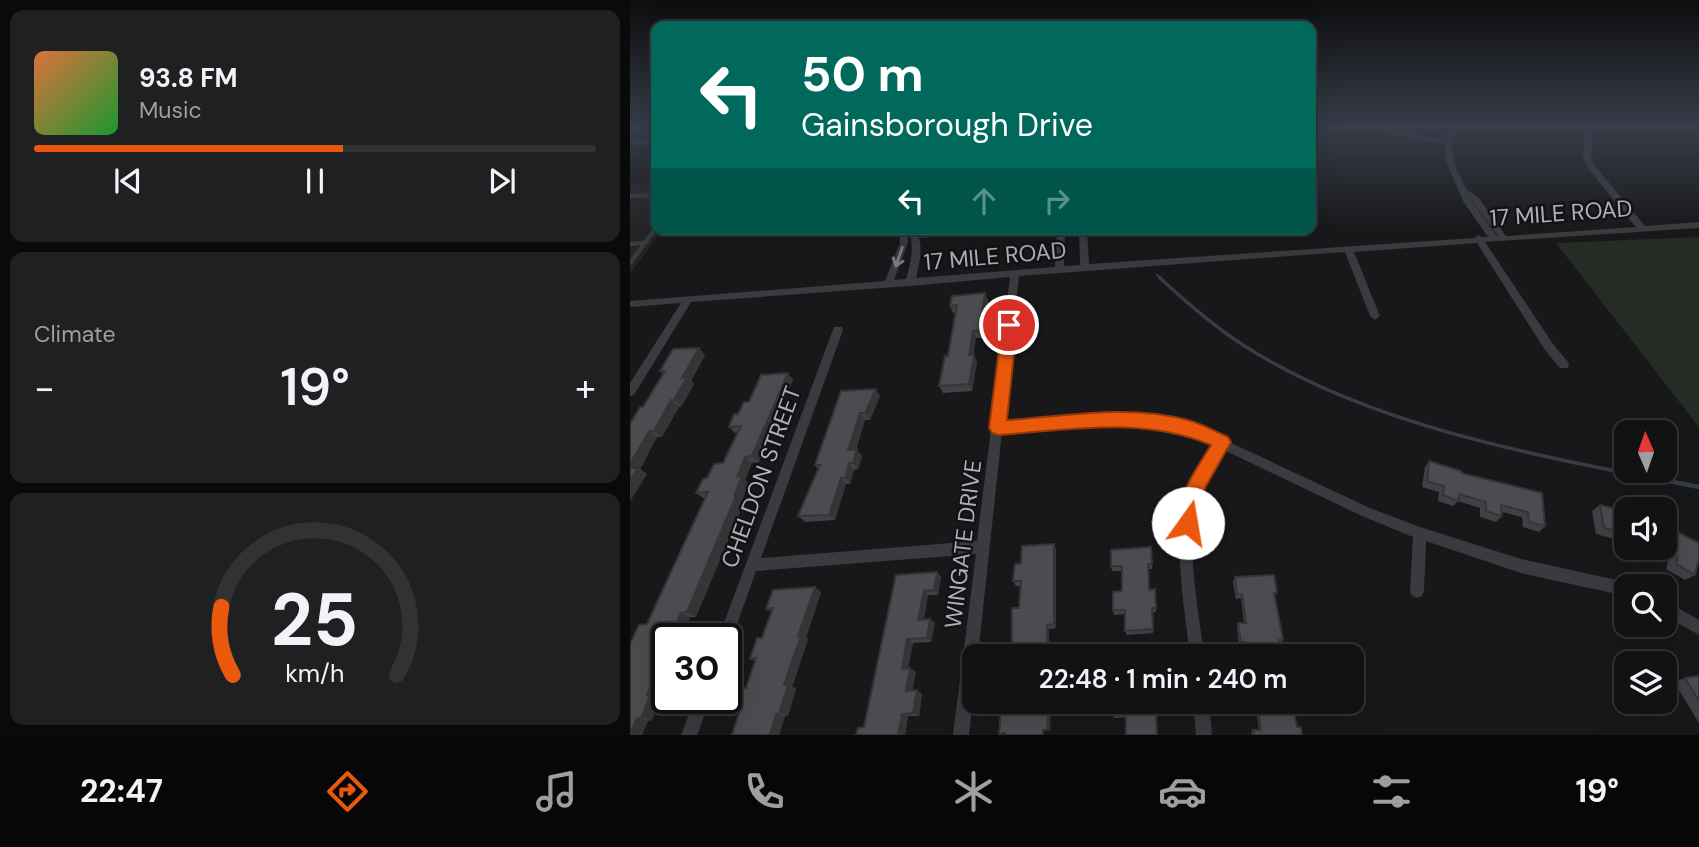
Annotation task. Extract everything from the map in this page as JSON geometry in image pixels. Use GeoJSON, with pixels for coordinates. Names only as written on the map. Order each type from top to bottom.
{"type":"FeatureCollection","features":[{"type":"Feature","properties":{"kind":"street"},"geometry":{"type":"LineString","coordinates":[[1449,162],[1467,201],[1498,237]]}},
{"type":"Feature","properties":{"kind":"street"},"geometry":{"type":"LineString","coordinates":[[1589,162],[1641,227]]}},
{"type":"Feature","properties":{"kind":"street","name":"17 MILE ROAD"},"geometry":{"type":"LineString","coordinates":[[630,304],[1478,238],[1699,225]]}},
{"type":"Feature","properties":{"kind":"street"},"geometry":{"type":"LineString","coordinates":[[888,284],[900,255],[903,235]]}},
{"type":"Feature","properties":{"kind":"street"},"geometry":{"type":"LineString","coordinates":[[910,283],[917,255],[914,235]]}},
{"type":"Feature","properties":{"kind":"street"},"geometry":{"type":"LineString","coordinates":[[1059,270],[1061,235]]}},
{"type":"Feature","properties":{"kind":"street"},"geometry":{"type":"LineString","coordinates":[[1083,235],[1085,268]]}},
{"type":"Feature","properties":{"kind":"street"},"geometry":{"type":"LineString","coordinates":[[1478,238],[1549,347],[1564,365]]}},
{"type":"Feature","properties":{"kind":"street"},"geometry":{"type":"LineString","coordinates":[[1348,248],[1376,316]]}},
{"type":"Feature","properties":{"kind":"street","name":"WINGATE DRIVE"},"geometry":{"type":"LineString","coordinates":[[961,735],[1015,274]]}},
{"type":"Feature","properties":{"kind":"street"},"geometry":{"type":"LineString","coordinates":[[630,392],[688,300]]}},
{"type":"Feature","properties":{"kind":"street","name":"CHELDON STREET"},"geometry":{"type":"LineString","coordinates":[[731,623],[838,330]]}},
{"type":"Feature","properties":{"kind":"street"},"geometry":{"type":"LineString","coordinates":[[998,428],[1124,419],[1150,420],[1188,427],[1321,491],[1420,533],[1521,566],[1614,586]]}},
{"type":"Feature","properties":{"kind":"street"},"geometry":{"type":"LineString","coordinates":[[1196,644],[1189,577],[1189,509],[1198,483],[1222,442]]}},
{"type":"Feature","properties":{"kind":"street"},"geometry":{"type":"LineString","coordinates":[[1417,591],[1420,533]]}},
{"type":"Feature","properties":{"kind":"street"},"geometry":{"type":"LineString","coordinates":[[753,565],[983,547]]}},
{"type":"Feature","properties":{"kind":"street"},"geometry":{"type":"LineString","coordinates":[[1677,615],[1699,628]]}},
{"type":"Feature","properties":{"kind":"street"},"geometry":{"type":"LineString","coordinates":[[689,735],[697,714]]}},
{"type":"Feature","properties":{"kind":"street"},"geometry":{"type":"LineString","coordinates":[[1202,714],[1204,735]]}},
{"type":"Feature","properties":{"kind":"lane"},"geometry":{"type":"LineString","coordinates":[[630,196],[651,195]]}},
{"type":"Feature","properties":{"kind":"lane"},"geometry":{"type":"LineString","coordinates":[[630,263],[651,235]]}},
{"type":"Feature","properties":{"kind":"lane"},"geometry":{"type":"LineString","coordinates":[[630,244],[645,243]]}},
{"type":"Feature","properties":{"kind":"shaded area"},"geometry":{"type":"Polygon","coordinates":[[[651,184],[651,235],[659,235],[630,274],[630,185],[651,184]]]}},
{"type":"Feature","properties":{"kind":"shaded area"},"geometry":{"type":"Polygon","coordinates":[[[1699,237],[1699,427],[1556,243],[1699,237]]]}},
{"type":"Feature","properties":{"kind":"building"},"geometry":{"type":"Polygon","coordinates":[[[985,293],[979,331],[973,331],[969,355],[974,355],[969,384],[939,386],[945,356],[948,356],[957,305],[950,306],[952,296],[985,293]]]}},
{"type":"Feature","properties":{"kind":"building"},"geometry":{"type":"Polygon","coordinates":[[[699,348],[682,378],[687,377],[674,400],[671,400],[654,431],[649,431],[630,464],[630,424],[665,371],[660,371],[673,349],[699,348]]]}},
{"type":"Feature","properties":{"kind":"building"},"geometry":{"type":"Polygon","coordinates":[[[788,373],[752,456],[745,457],[737,477],[742,476],[736,496],[687,612],[681,613],[677,623],[651,623],[651,687],[647,695],[651,694],[641,718],[637,718],[630,734],[630,644],[639,625],[647,624],[708,492],[696,493],[703,479],[707,478],[714,464],[723,463],[741,426],[729,427],[734,414],[738,414],[744,402],[749,402],[761,375],[788,373]]]}},
{"type":"Feature","properties":{"kind":"building"},"geometry":{"type":"Polygon","coordinates":[[[876,389],[865,413],[860,413],[848,450],[857,449],[853,463],[849,463],[845,478],[841,478],[829,515],[798,516],[820,465],[815,465],[841,391],[876,389]]]}},
{"type":"Feature","properties":{"kind":"building"},"geometry":{"type":"Polygon","coordinates":[[[1429,461],[1461,473],[1542,493],[1545,526],[1529,522],[1528,512],[1501,505],[1502,516],[1486,511],[1486,502],[1459,494],[1458,501],[1443,495],[1444,486],[1427,481],[1429,461]]]}},
{"type":"Feature","properties":{"kind":"building"},"geometry":{"type":"Polygon","coordinates":[[[630,468],[638,468],[630,481],[630,468]]]}},
{"type":"Feature","properties":{"kind":"building"},"geometry":{"type":"Polygon","coordinates":[[[1600,505],[1614,509],[1614,531],[1604,528],[1600,505]]]}},
{"type":"Feature","properties":{"kind":"building"},"geometry":{"type":"Polygon","coordinates":[[[1677,532],[1699,543],[1695,575],[1676,564],[1677,532]]]}},
{"type":"Feature","properties":{"kind":"building"},"geometry":{"type":"Polygon","coordinates":[[[1054,544],[1054,624],[1047,625],[1047,644],[1012,644],[1012,608],[1019,608],[1021,581],[1013,581],[1015,564],[1021,564],[1022,546],[1054,544]]]}},
{"type":"Feature","properties":{"kind":"building"},"geometry":{"type":"Polygon","coordinates":[[[1151,547],[1152,564],[1148,564],[1149,590],[1155,589],[1156,608],[1152,608],[1153,629],[1125,631],[1125,610],[1113,610],[1113,592],[1122,591],[1122,566],[1111,566],[1111,550],[1151,547]]]}},
{"type":"Feature","properties":{"kind":"building"},"geometry":{"type":"Polygon","coordinates":[[[937,572],[934,590],[924,591],[918,620],[930,619],[927,638],[907,639],[902,669],[910,668],[906,691],[917,690],[913,713],[902,714],[898,735],[856,735],[858,728],[864,727],[896,575],[937,572]]]}},
{"type":"Feature","properties":{"kind":"building"},"geometry":{"type":"Polygon","coordinates":[[[1274,575],[1277,592],[1274,593],[1283,640],[1279,640],[1280,644],[1241,642],[1238,623],[1246,623],[1242,594],[1237,594],[1235,577],[1274,575]]]}},
{"type":"Feature","properties":{"kind":"building"},"geometry":{"type":"Polygon","coordinates":[[[815,587],[784,685],[788,685],[770,735],[732,735],[739,714],[742,714],[742,688],[746,688],[756,658],[750,659],[757,638],[762,638],[773,608],[766,609],[773,590],[815,587]]]}},
{"type":"Feature","properties":{"kind":"building"},"geometry":{"type":"Polygon","coordinates":[[[1699,676],[1699,701],[1685,678],[1699,676]]]}},
{"type":"Feature","properties":{"kind":"building"},"geometry":{"type":"Polygon","coordinates":[[[1001,714],[1048,714],[1047,730],[1043,730],[1043,735],[999,734],[1001,714]]]}},
{"type":"Feature","properties":{"kind":"building"},"geometry":{"type":"Polygon","coordinates":[[[1126,714],[1156,714],[1157,735],[1126,735],[1126,714]]]}},
{"type":"Feature","properties":{"kind":"building"},"geometry":{"type":"Polygon","coordinates":[[[1259,714],[1294,714],[1302,735],[1254,735],[1253,730],[1261,730],[1259,714]]]}},
{"type":"Feature","properties":{"kind":"waterway"},"geometry":{"type":"LineString","coordinates":[[1157,275],[1162,279]]}},
{"type":"Feature","properties":{"kind":"waterway"},"geometry":{"type":"LineString","coordinates":[[1160,278],[1210,322],[1243,345],[1336,394],[1387,413],[1491,444],[1614,470]]}},
{"type":"Feature","properties":{"kind":"waterway"},"geometry":{"type":"LineString","coordinates":[[1677,483],[1699,487]]}},
{"type":"Feature","properties":{"kind":"route"},"geometry":{"type":"LineString","coordinates":[[1009,325],[998,428],[1124,419],[1150,420],[1188,427],[1222,442],[1198,483],[1189,509],[1188,523]]}}]}
